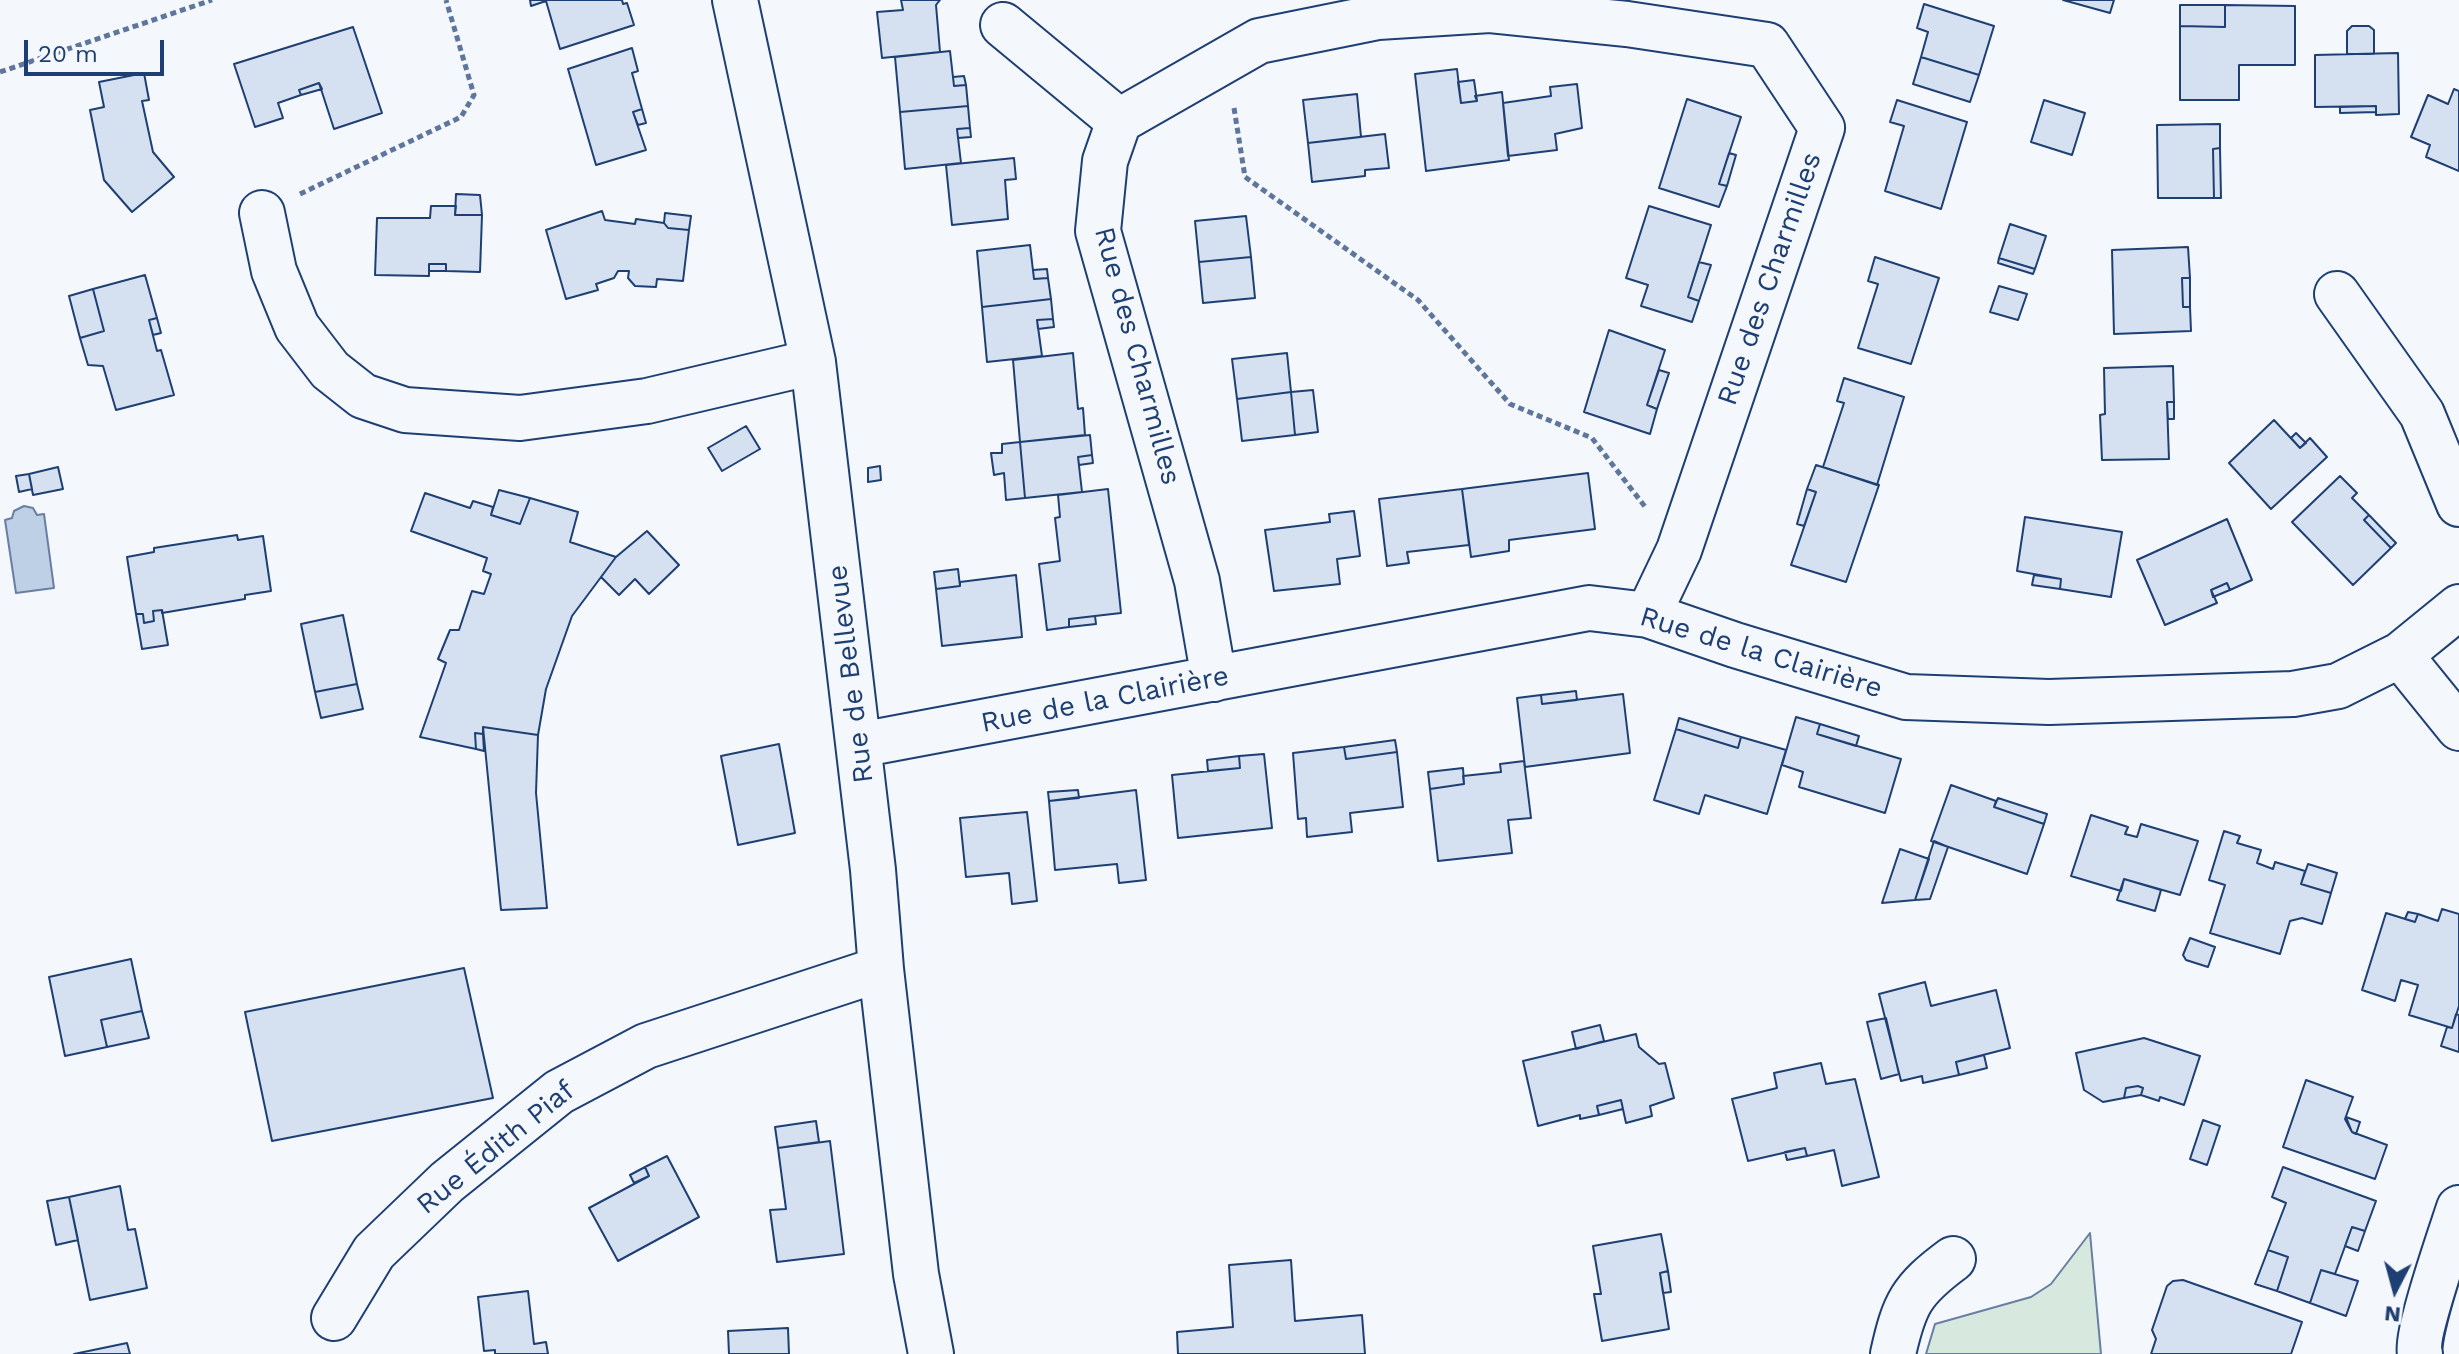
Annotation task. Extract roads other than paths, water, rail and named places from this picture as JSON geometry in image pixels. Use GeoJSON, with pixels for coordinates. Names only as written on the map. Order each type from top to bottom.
{"type":"FeatureCollection","features":[{"type":"Feature","properties":{"kind":"street","name":"Rue de Bellevue"},"geometry":{"type":"LineString","coordinates":[[735,0],[813,362],[859,745],[916,1274],[931,1354]]}},
{"type":"Feature","properties":{"kind":"street","name":"Rue des Charmilles"},"geometry":{"type":"LineString","coordinates":[[1214,679],[1197,581],[1098,231],[1105,161],[1119,121],[1259,41],[1378,17],[1490,10],[1627,24],[1767,45],[1822,128],[1679,550],[1648,615]]}},
{"type":"Feature","properties":{"kind":"street"},"geometry":{"type":"LineString","coordinates":[[1003,25],[1119,121]]}},
{"type":"Feature","properties":{"kind":"street"},"geometry":{"type":"LineString","coordinates":[[262,213],[274,271],[297,327],[330,370],[363,396],[405,410],[520,418],[647,401],[813,362]]}},
{"type":"Feature","properties":{"kind":"street"},"geometry":{"type":"LineString","coordinates":[[2337,294],[2422,414],[2459,504]]}},
{"type":"Feature","properties":{"kind":"street","name":"Rue de la Clairière"},"geometry":{"type":"LineString","coordinates":[[859,745],[1589,608],[1648,615],[1906,697],[2049,702],[2293,694],[2338,686],[2400,655],[2459,607]]}},
{"type":"Feature","properties":{"kind":"street"},"geometry":{"type":"LineString","coordinates":[[2400,655],[2459,728]]}},
{"type":"Feature","properties":{"kind":"street","name":"Rue Édith Piaf"},"geometry":{"type":"LineString","coordinates":[[334,1318],[374,1252],[447,1182],[559,1092],[646,1046],[881,969]]}},
{"type":"Feature","properties":{"kind":"street"},"geometry":{"type":"LineString","coordinates":[[2420,1354],[2418,1349],[2423,1326],[2459,1208]]}},
{"type":"Feature","properties":{"kind":"street"},"geometry":{"type":"LineString","coordinates":[[1893,1354],[1901,1317],[1915,1291],[1953,1259]]}},
{"type":"Feature","properties":{"kind":"water"},"geometry":{"type":"Polygon","coordinates":[[[24,506],[33,508],[37,515],[44,514],[54,588],[16,593],[5,520],[12,518],[14,511],[24,506]]]}}]}
